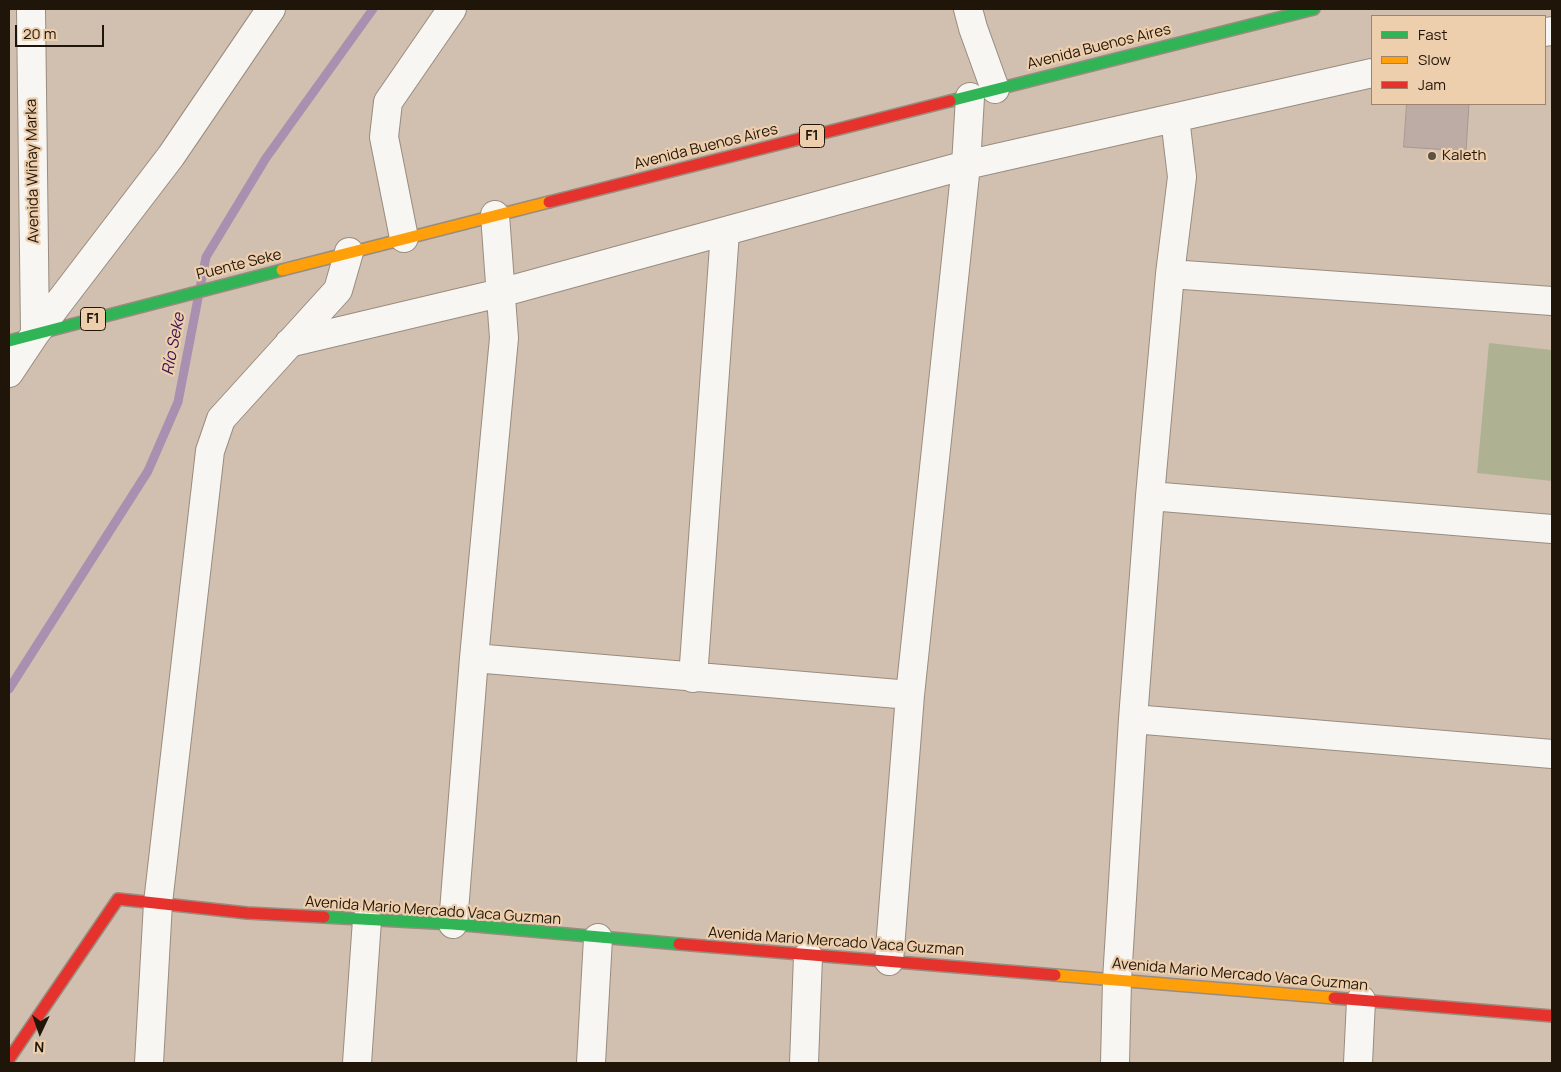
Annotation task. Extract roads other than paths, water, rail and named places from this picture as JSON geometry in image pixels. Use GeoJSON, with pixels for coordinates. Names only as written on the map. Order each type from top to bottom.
{"type":"FeatureCollection","features":[{"type":"Feature","properties":{"kind":"main road","name":"Avenida Buenos Aires"},"geometry":{"type":"LineString","coordinates":[[309,263],[1314,9]]}},
{"type":"Feature","properties":{"kind":"main road","name":"Puente Seke"},"geometry":{"type":"LineString","coordinates":[[35,334],[309,263]]}},
{"type":"Feature","properties":{"kind":"main road","name":"F1"},"geometry":{"type":"LineString","coordinates":[[9,341],[35,334]]}},
{"type":"Feature","properties":{"kind":"main road","name":"Avenida Mario Mercado Vaca Guzman"},"geometry":{"type":"LineString","coordinates":[[9,1059],[118,899],[247,913],[453,924],[808,956],[1552,1016]]}},
{"type":"Feature","properties":{"kind":"street","name":"Avenida Wiñay Marka"},"geometry":{"type":"LineString","coordinates":[[31,9],[35,334]]}},
{"type":"Feature","properties":{"kind":"street"},"geometry":{"type":"LineString","coordinates":[[9,373],[35,334],[170,156],[271,9]]}},
{"type":"Feature","properties":{"kind":"street"},"geometry":{"type":"LineString","coordinates":[[404,238],[384,137],[388,102],[452,9]]}},
{"type":"Feature","properties":{"kind":"street"},"geometry":{"type":"LineString","coordinates":[[888,961],[910,695],[966,165],[982,93],[973,28],[968,9]]}},
{"type":"Feature","properties":{"kind":"street"},"geometry":{"type":"LineString","coordinates":[[289,343],[500,293],[966,165],[1371,72]]}},
{"type":"Feature","properties":{"kind":"street"},"geometry":{"type":"LineString","coordinates":[[1115,1063],[1117,980],[1133,719],[1150,496],[1170,274],[1182,177],[1175,118]]}},
{"type":"Feature","properties":{"kind":"street"},"geometry":{"type":"LineString","coordinates":[[453,924],[474,658],[504,338],[496,216]]}},
{"type":"Feature","properties":{"kind":"street"},"geometry":{"type":"LineString","coordinates":[[693,678],[725,232]]}},
{"type":"Feature","properties":{"kind":"street"},"geometry":{"type":"LineString","coordinates":[[148,1063],[158,903],[210,451],[221,419],[338,290],[349,252]]}},
{"type":"Feature","properties":{"kind":"street"},"geometry":{"type":"LineString","coordinates":[[1170,274],[1552,301]]}},
{"type":"Feature","properties":{"kind":"street"},"geometry":{"type":"LineString","coordinates":[[1150,496],[1552,529]]}},
{"type":"Feature","properties":{"kind":"street"},"geometry":{"type":"LineString","coordinates":[[474,658],[910,695]]}},
{"type":"Feature","properties":{"kind":"street"},"geometry":{"type":"LineString","coordinates":[[1133,719],[1552,754]]}},
{"type":"Feature","properties":{"kind":"street"},"geometry":{"type":"LineString","coordinates":[[357,1063],[367,920]]}},
{"type":"Feature","properties":{"kind":"street"},"geometry":{"type":"LineString","coordinates":[[592,1063],[598,938]]}},
{"type":"Feature","properties":{"kind":"street"},"geometry":{"type":"LineString","coordinates":[[804,1063],[808,956]]}},
{"type":"Feature","properties":{"kind":"street"},"geometry":{"type":"LineString","coordinates":[[1358,1063],[1361,1000]]}},
{"type":"Feature","properties":{"kind":"waterway","name":"Río Seke"},"geometry":{"type":"LineString","coordinates":[[9,689],[148,471],[178,402],[206,257],[266,158],[373,9]]}},
{"type":"Feature","properties":{"kind":"place","name":"Kaleth"},"geometry":{"type":"Point","coordinates":[1432,156]}}]}
